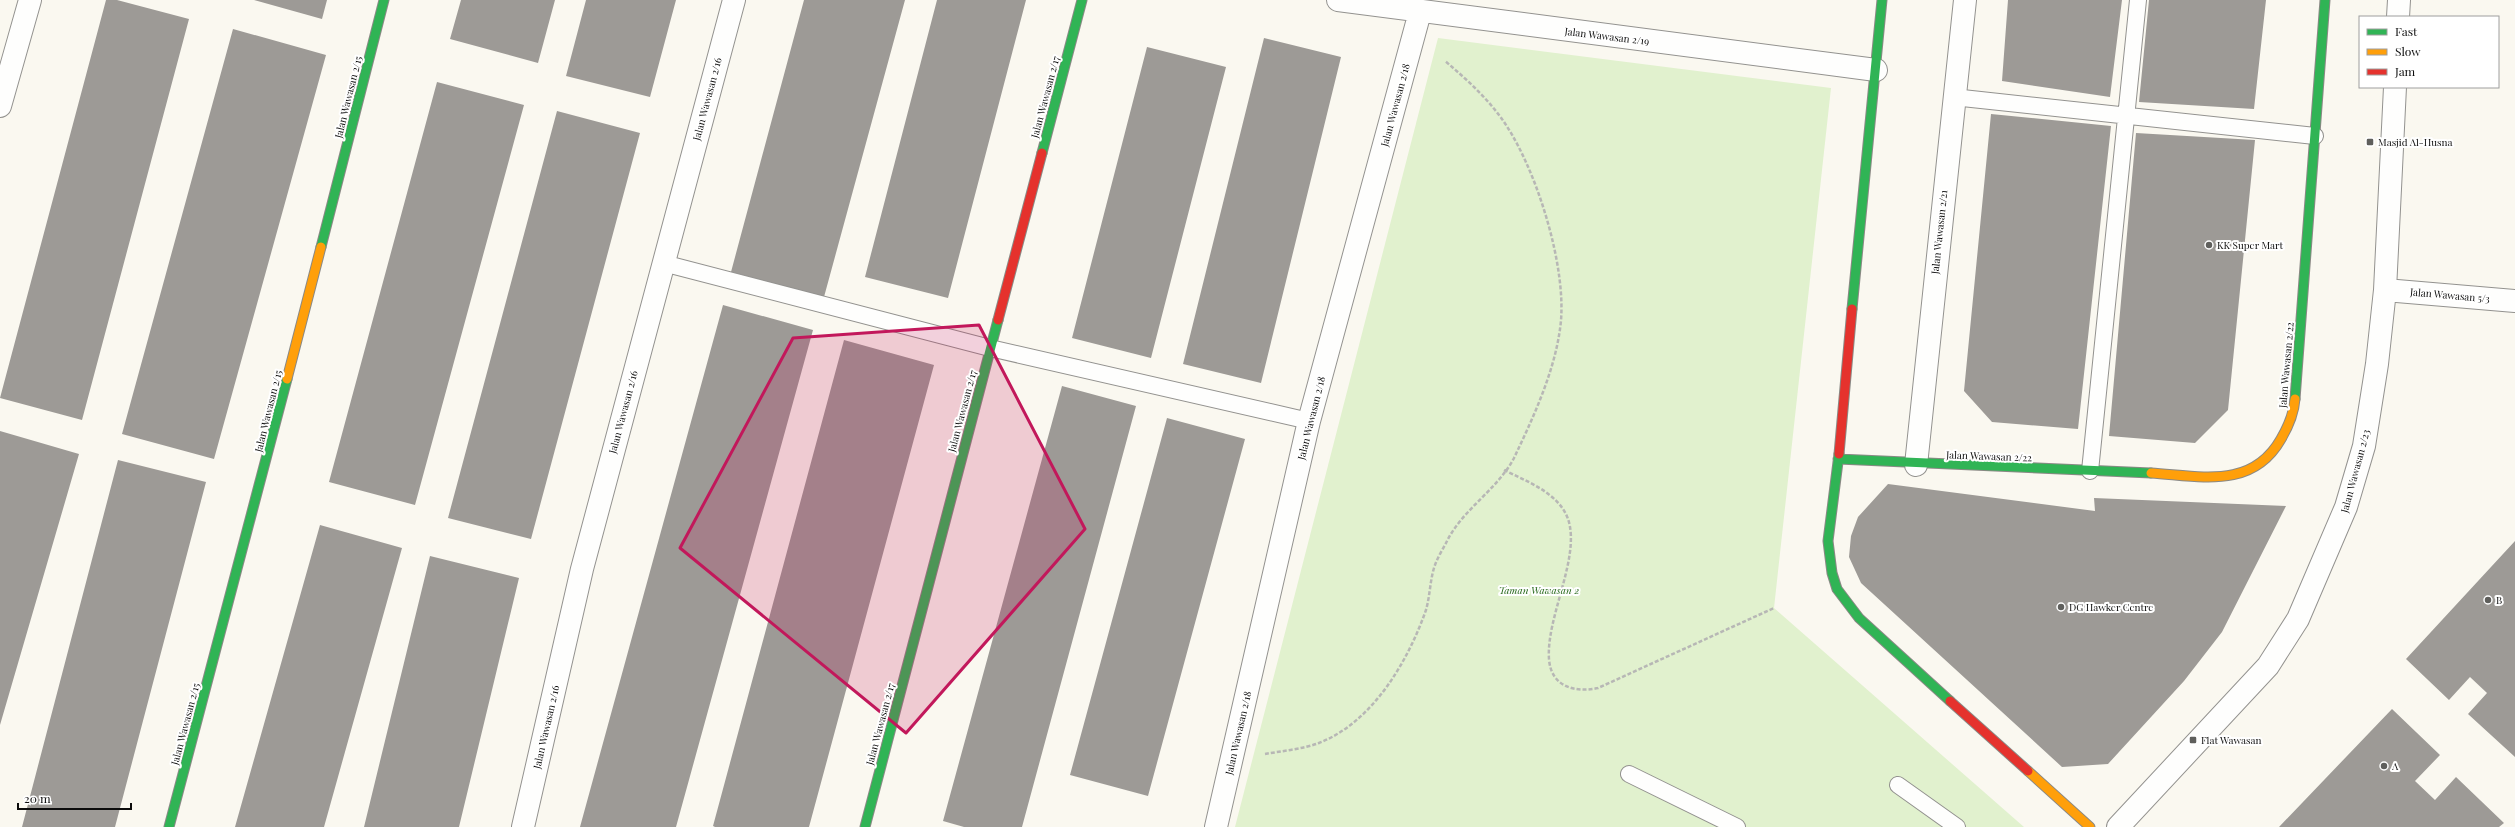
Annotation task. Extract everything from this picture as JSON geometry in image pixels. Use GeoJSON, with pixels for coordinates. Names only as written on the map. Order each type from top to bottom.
{"type":"FeatureCollection","features":[{"type":"Feature","properties":{"kind":"street"},"geometry":{"type":"LineString","coordinates":[[0,106],[30,0]]}},
{"type":"Feature","properties":{"kind":"street","name":"Jalan Wawasan 2/15"},"geometry":{"type":"LineString","coordinates":[[169,827],[260,485],[384,0]]}},
{"type":"Feature","properties":{"kind":"street","name":"Jalan Wawasan 2/16"},"geometry":{"type":"LineString","coordinates":[[524,827],[582,569],[734,0]]}},
{"type":"Feature","properties":{"kind":"street","name":"Jalan Wawasan 2/17"},"geometry":{"type":"LineString","coordinates":[[865,827],[1082,0]]}},
{"type":"Feature","properties":{"kind":"street","name":"Jalan Wawasan 2/19"},"geometry":{"type":"LineString","coordinates":[[1338,0],[1420,12],[1876,70]]}},
{"type":"Feature","properties":{"kind":"street"},"geometry":{"type":"LineString","coordinates":[[1882,0],[1838,460],[1827,529],[1838,589],[1851,608],[1875,633],[2090,827]]}},
{"type":"Feature","properties":{"kind":"street","name":"Jalan Wawasan 2/21"},"geometry":{"type":"LineString","coordinates":[[1916,465],[1953,97],[1965,0]]}},
{"type":"Feature","properties":{"kind":"street","name":"Jalan Wawasan 2/22"},"geometry":{"type":"LineString","coordinates":[[1838,460],[1916,465],[2090,471],[2228,478],[2251,471],[2271,454],[2288,430],[2295,404],[2325,0]]}},
{"type":"Feature","properties":{"kind":"street"},"geometry":{"type":"LineString","coordinates":[[2398,16],[2399,0]]}},
{"type":"Feature","properties":{"kind":"street","name":"Jalan Wawasan 2/18"},"geometry":{"type":"LineString","coordinates":[[1216,827],[1309,421],[1420,12]]}},
{"type":"Feature","properties":{"kind":"street","name":"Jalan Wawasan 2/23"},"geometry":{"type":"LineString","coordinates":[[2118,827],[2268,666],[2298,619],[2346,507],[2364,446],[2377,364],[2385,290],[2395,88]]}},
{"type":"Feature","properties":{"kind":"street","name":"Jalan Wawasan 5/3"},"geometry":{"type":"LineString","coordinates":[[2385,290],[2515,301]]}},
{"type":"Feature","properties":{"kind":"lane"},"geometry":{"type":"LineString","coordinates":[[2090,471],[2138,0]]}},
{"type":"Feature","properties":{"kind":"lane"},"geometry":{"type":"LineString","coordinates":[[1953,97],[2315,136]]}},
{"type":"Feature","properties":{"kind":"lane"},"geometry":{"type":"LineString","coordinates":[[663,263],[990,348],[1309,421]]}},
{"type":"Feature","properties":{"kind":"lane"},"geometry":{"type":"LineString","coordinates":[[1629,774],[1737,827]]}},
{"type":"Feature","properties":{"kind":"lane"},"geometry":{"type":"LineString","coordinates":[[1898,785],[1957,827]]}},
{"type":"Feature","properties":{"kind":"path"},"geometry":{"type":"LineString","coordinates":[[1265,754],[1320,743],[1356,720],[1385,691],[1408,654],[1426,608],[1434,566],[1453,530],[1512,460],[1546,383],[1560,329],[1561,294],[1545,211],[1525,162],[1500,116],[1476,88],[1444,60]]}},
{"type":"Feature","properties":{"kind":"path"},"geometry":{"type":"LineString","coordinates":[[1504,470],[1533,484],[1552,496],[1568,518],[1570,535],[1568,560],[1559,595],[1549,660],[1555,676],[1565,687],[1582,692],[1598,688],[1774,608]]}},
{"type":"Feature","properties":{"kind":"highlighted area"},"geometry":{"type":"Polygon","coordinates":[[[979,325],[1085,529],[906,733],[680,548],[793,338],[979,325]]]}},
{"type":"Feature","properties":{"kind":"green space","name":"Taman Wawasan 2"},"geometry":{"type":"Polygon","coordinates":[[[1438,38],[1831,88],[1774,608],[2024,827],[1235,827],[1438,38]]]}},
{"type":"Feature","properties":{"kind":"building"},"geometry":{"type":"Polygon","coordinates":[[[106,0],[117,0],[189,19],[82,420],[0,398],[106,0]]]}},
{"type":"Feature","properties":{"kind":"building"},"geometry":{"type":"Polygon","coordinates":[[[254,0],[327,0],[322,19],[254,0]]]}},
{"type":"Feature","properties":{"kind":"building"},"geometry":{"type":"Polygon","coordinates":[[[461,0],[555,0],[538,63],[450,39],[461,0]]]}},
{"type":"Feature","properties":{"kind":"building"},"geometry":{"type":"Polygon","coordinates":[[[586,0],[676,0],[650,97],[566,76],[586,0]]]}},
{"type":"Feature","properties":{"kind":"building"},"geometry":{"type":"Polygon","coordinates":[[[804,0],[905,0],[824,297],[731,272],[804,0]]]}},
{"type":"Feature","properties":{"kind":"building"},"geometry":{"type":"Polygon","coordinates":[[[937,0],[1026,0],[948,298],[865,277],[937,0]]]}},
{"type":"Feature","properties":{"kind":"building"},"geometry":{"type":"Polygon","coordinates":[[[2008,0],[2122,0],[2110,97],[2002,81],[2008,0]]]}},
{"type":"Feature","properties":{"kind":"building"},"geometry":{"type":"Polygon","coordinates":[[[2149,0],[2266,0],[2254,109],[2139,102],[2149,0]]]}},
{"type":"Feature","properties":{"kind":"building"},"geometry":{"type":"Polygon","coordinates":[[[233,29],[326,55],[214,459],[122,434],[233,29]]]}},
{"type":"Feature","properties":{"kind":"building"},"geometry":{"type":"Polygon","coordinates":[[[1264,38],[1341,57],[1261,383],[1183,364],[1264,38]]]}},
{"type":"Feature","properties":{"kind":"building"},"geometry":{"type":"Polygon","coordinates":[[[1147,47],[1226,67],[1151,358],[1072,338],[1147,47]]]}},
{"type":"Feature","properties":{"kind":"building"},"geometry":{"type":"Polygon","coordinates":[[[437,82],[524,105],[415,505],[329,482],[437,82]]]}},
{"type":"Feature","properties":{"kind":"building"},"geometry":{"type":"Polygon","coordinates":[[[557,111],[640,133],[531,539],[448,518],[557,111]]]}},
{"type":"Feature","properties":{"kind":"building"},"geometry":{"type":"Polygon","coordinates":[[[1991,114],[2111,126],[2078,429],[1992,422],[1964,391],[1991,114]]]}},
{"type":"Feature","properties":{"kind":"building"},"geometry":{"type":"Polygon","coordinates":[[[2136,133],[2255,140],[2228,410],[2195,443],[2109,436],[2136,133]]]}},
{"type":"Feature","properties":{"kind":"building"},"geometry":{"type":"Polygon","coordinates":[[[723,305],[813,330],[676,827],[580,827],[723,305]]]}},
{"type":"Feature","properties":{"kind":"building"},"geometry":{"type":"Polygon","coordinates":[[[844,340],[934,365],[809,827],[715,827],[713,826],[844,340]]]}},
{"type":"Feature","properties":{"kind":"building"},"geometry":{"type":"Polygon","coordinates":[[[1062,386],[1136,406],[1022,827],[964,827],[943,821],[1062,386]]]}},
{"type":"Feature","properties":{"kind":"building"},"geometry":{"type":"Polygon","coordinates":[[[1167,418],[1245,439],[1148,796],[1070,775],[1167,418]]]}},
{"type":"Feature","properties":{"kind":"building"},"geometry":{"type":"Polygon","coordinates":[[[0,431],[79,454],[0,725],[0,431]]]}},
{"type":"Feature","properties":{"kind":"building"},"geometry":{"type":"Polygon","coordinates":[[[118,460],[206,482],[115,827],[22,827],[118,460]]]}},
{"type":"Feature","properties":{"kind":"building","name":"DG Hawker Centre"},"geometry":{"type":"Polygon","coordinates":[[[1888,484],[2095,511],[2094,498],[2286,506],[2222,632],[2184,681],[2108,764],[2062,767],[1861,583],[1849,557],[1851,536],[1858,517],[1888,484]]]}},
{"type":"Feature","properties":{"kind":"building"},"geometry":{"type":"Polygon","coordinates":[[[320,525],[402,548],[324,827],[235,827],[320,525]]]}},
{"type":"Feature","properties":{"kind":"building","name":"B"},"geometry":{"type":"Polygon","coordinates":[[[2515,541],[2515,757],[2468,714],[2487,693],[2470,677],[2449,700],[2406,659],[2515,541]]]}},
{"type":"Feature","properties":{"kind":"building"},"geometry":{"type":"Polygon","coordinates":[[[430,556],[519,578],[459,827],[364,827],[430,556]]]}},
{"type":"Feature","properties":{"kind":"building","name":"A"},"geometry":{"type":"Polygon","coordinates":[[[2392,709],[2440,755],[2415,781],[2435,800],[2456,777],[2504,823],[2499,827],[2279,827],[2392,709]]]}},
{"type":"Feature","properties":{"kind":"traffic: fast"},"geometry":{"type":"LineString","coordinates":[[321,247],[384,0]]}},
{"type":"Feature","properties":{"kind":"traffic: fast"},"geometry":{"type":"LineString","coordinates":[[1042,153],[1082,0]]}},
{"type":"Feature","properties":{"kind":"traffic: fast"},"geometry":{"type":"LineString","coordinates":[[1852,309],[1882,0]]}},
{"type":"Feature","properties":{"kind":"traffic: fast"},"geometry":{"type":"LineString","coordinates":[[2295,399],[2325,0]]}},
{"type":"Feature","properties":{"kind":"traffic: fast"},"geometry":{"type":"LineString","coordinates":[[865,827],[998,320]]}},
{"type":"Feature","properties":{"kind":"traffic: fast"},"geometry":{"type":"LineString","coordinates":[[169,827],[287,379]]}},
{"type":"Feature","properties":{"kind":"traffic: fast"},"geometry":{"type":"LineString","coordinates":[[1839,454],[1828,541],[1832,573],[1837,589],[1859,618],[1950,701]]}},
{"type":"Feature","properties":{"kind":"traffic: fast"},"geometry":{"type":"LineString","coordinates":[[1838,459],[2151,473]]}},
{"type":"Feature","properties":{"kind":"traffic: slow"},"geometry":{"type":"LineString","coordinates":[[287,379],[321,247]]}},
{"type":"Feature","properties":{"kind":"traffic: slow"},"geometry":{"type":"LineString","coordinates":[[2151,473],[2206,477],[2224,476],[2240,473],[2255,466],[2269,455],[2281,439],[2290,420],[2295,399]]}},
{"type":"Feature","properties":{"kind":"traffic: slow"},"geometry":{"type":"LineString","coordinates":[[2028,771],[2090,827]]}},
{"type":"Feature","properties":{"kind":"traffic: jam"},"geometry":{"type":"LineString","coordinates":[[998,320],[1042,153]]}},
{"type":"Feature","properties":{"kind":"traffic: jam"},"geometry":{"type":"LineString","coordinates":[[1839,454],[1852,309]]}},
{"type":"Feature","properties":{"kind":"traffic: jam"},"geometry":{"type":"LineString","coordinates":[[1950,701],[2028,771]]}},
{"type":"Feature","properties":{"kind":"place","name":"Masjid Al-Husna"},"geometry":{"type":"Point","coordinates":[2370,142]}},
{"type":"Feature","properties":{"kind":"place","name":"KK Super Mart"},"geometry":{"type":"Point","coordinates":[2209,245]}},
{"type":"Feature","properties":{"kind":"place","name":"B"},"geometry":{"type":"Point","coordinates":[2488,600]}},
{"type":"Feature","properties":{"kind":"place","name":"DG Hawker Centre"},"geometry":{"type":"Point","coordinates":[2061,607]}},
{"type":"Feature","properties":{"kind":"place","name":"Flat Wawasan"},"geometry":{"type":"Point","coordinates":[2193,740]}},
{"type":"Feature","properties":{"kind":"place","name":"A"},"geometry":{"type":"Point","coordinates":[2384,766]}}]}
